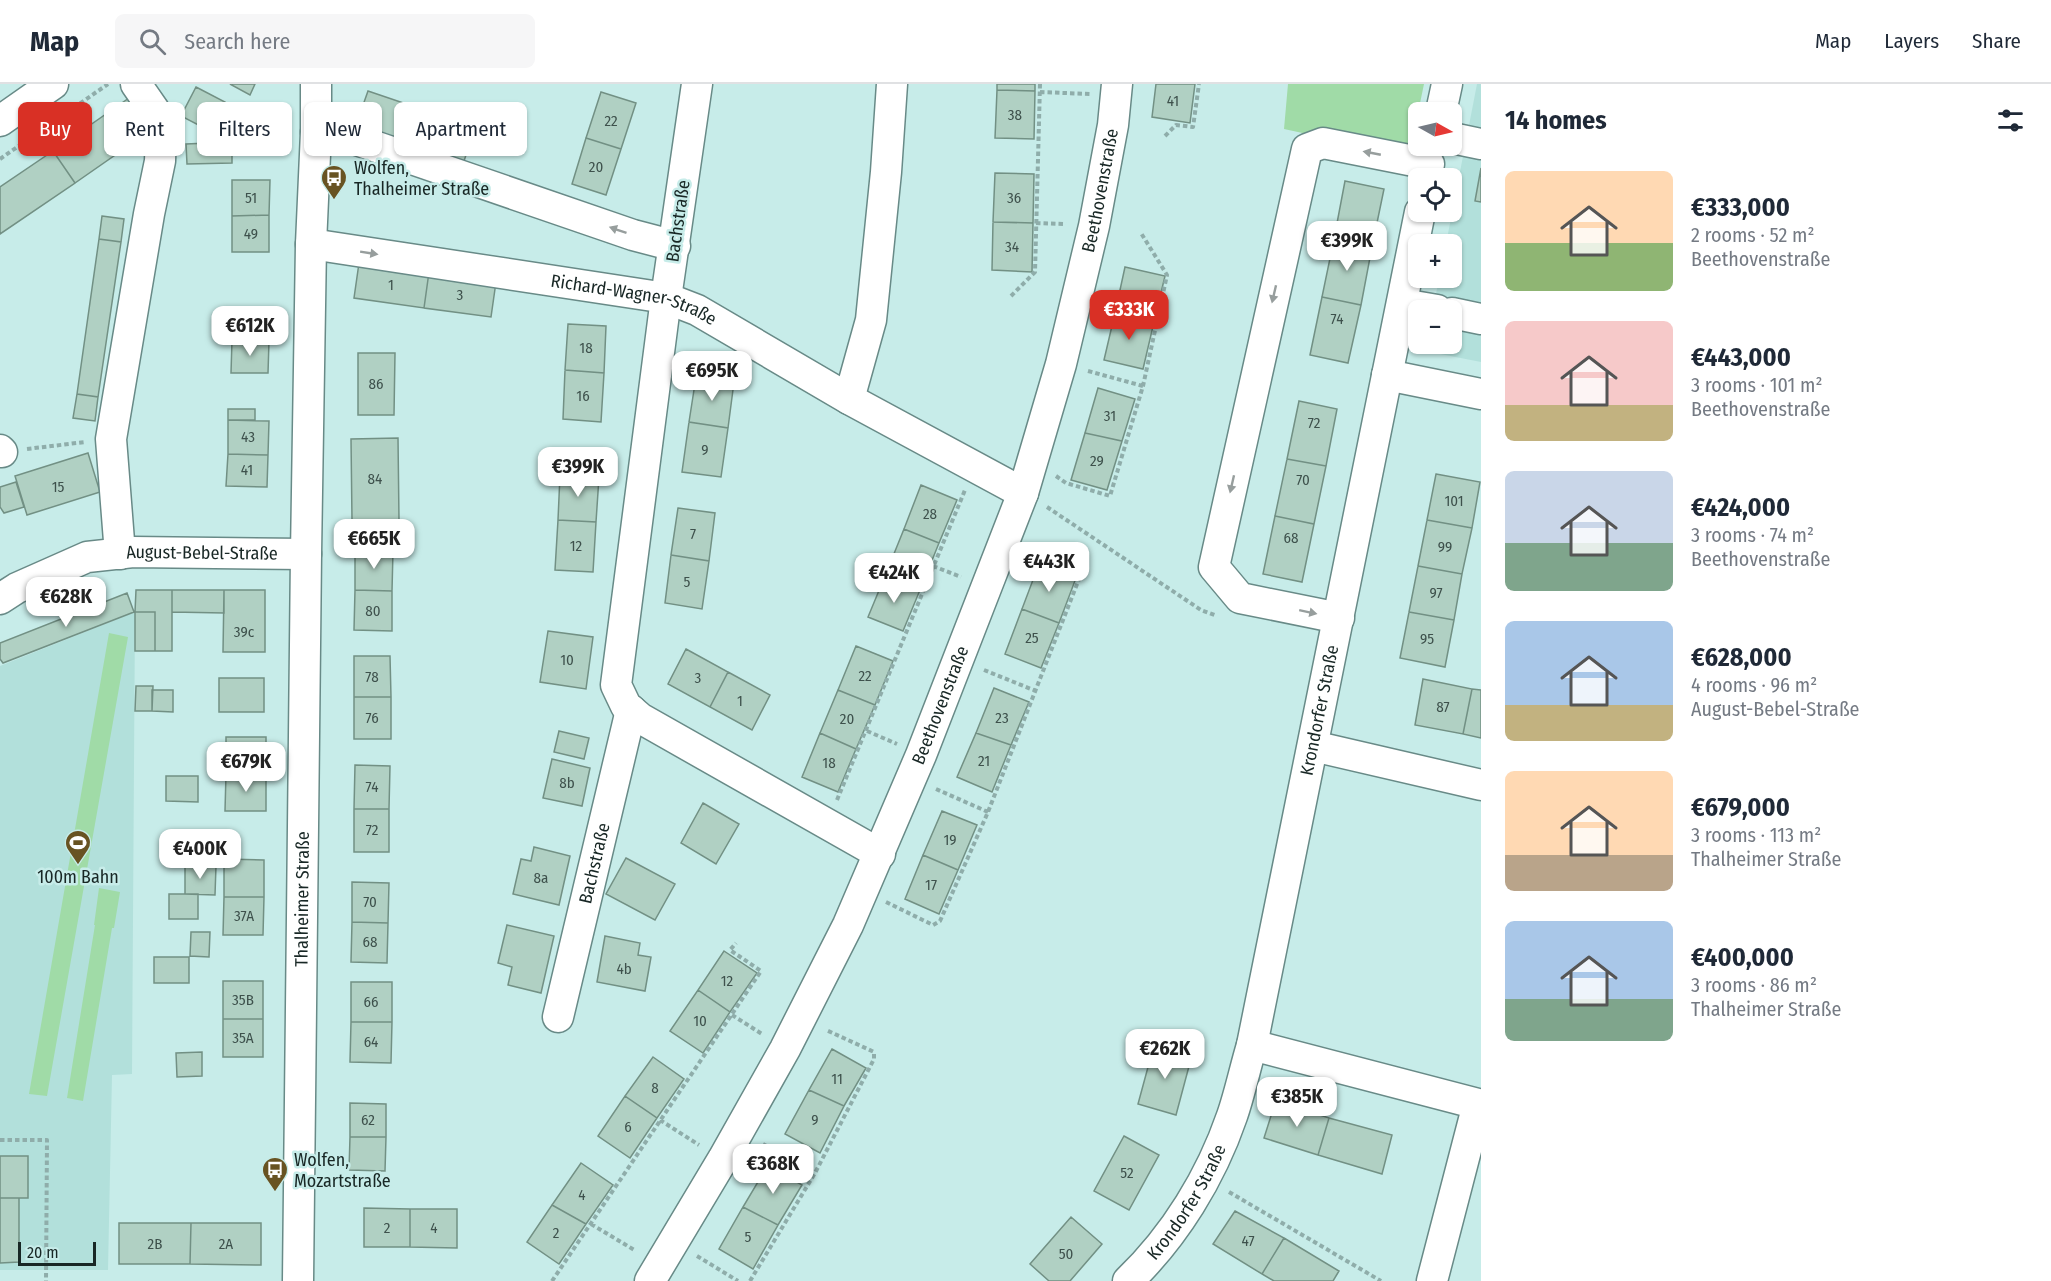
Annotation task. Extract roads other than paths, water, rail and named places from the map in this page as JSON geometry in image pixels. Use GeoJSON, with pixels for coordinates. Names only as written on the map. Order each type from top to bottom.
{"type":"FeatureCollection","features":[{"type":"Feature","properties":{"kind":"street"},"geometry":{"type":"LineString","coordinates":[[0,122],[53,84]]}},
{"type":"Feature","properties":{"kind":"street"},"geometry":{"type":"LineString","coordinates":[[120,554],[111,439],[160,161],[161,132],[154,110],[136,84]]}},
{"type":"Feature","properties":{"kind":"street","name":"Thalheimer Straße"},"geometry":{"type":"LineString","coordinates":[[316,84],[316,102]]}},
{"type":"Feature","properties":{"kind":"street","name":"Bachstraße"},"geometry":{"type":"LineString","coordinates":[[698,84],[666,298],[616,685],[626,706],[640,718],[879,854]]}},
{"type":"Feature","properties":{"kind":"street"},"geometry":{"type":"LineString","coordinates":[[849,399],[871,320],[886,172],[892,84]]}},
{"type":"Feature","properties":{"kind":"street"},"geometry":{"type":"LineString","coordinates":[[1443,102],[1447,84]]}},
{"type":"Feature","properties":{"kind":"street","name":"Beethovenstraße"},"geometry":{"type":"LineString","coordinates":[[661,1263],[785,1049],[863,891],[912,778],[1023,493],[1061,364],[1094,226],[1113,125],[1117,90]]}},
{"type":"Feature","properties":{"kind":"street"},"geometry":{"type":"LineString","coordinates":[[1462,140],[1481,144]]}},
{"type":"Feature","properties":{"kind":"street"},"geometry":{"type":"LineString","coordinates":[[1339,618],[1240,598],[1214,567],[1306,149],[1323,143],[1430,163]]}},
{"type":"Feature","properties":{"kind":"street"},"geometry":{"type":"LineString","coordinates":[[382,149],[633,235],[675,246]]}},
{"type":"Feature","properties":{"kind":"street","name":"Thalheimer Straße"},"geometry":{"type":"LineString","coordinates":[[298,1281],[306,554],[311,244],[315,156]]}},
{"type":"Feature","properties":{"kind":"street","name":"Krondorfer Straße"},"geometry":{"type":"LineString","coordinates":[[1128,1281],[1157,1250],[1185,1213],[1205,1178],[1232,1116],[1252,1045],[1418,222]]}},
{"type":"Feature","properties":{"kind":"street","name":"Richard-Wagner-Straße"},"geometry":{"type":"LineString","coordinates":[[311,244],[666,298],[697,310],[849,399],[1023,493]]}},
{"type":"Feature","properties":{"kind":"street"},"geometry":{"type":"LineString","coordinates":[[1402,304],[1408,305]]}},
{"type":"Feature","properties":{"kind":"street"},"geometry":{"type":"LineString","coordinates":[[1462,315],[1481,319]]}},
{"type":"Feature","properties":{"kind":"street"},"geometry":{"type":"LineString","coordinates":[[1387,375],[1481,394]]}},
{"type":"Feature","properties":{"kind":"street","name":"August-Bebel-Straße"},"geometry":{"type":"LineString","coordinates":[[0,599],[17,588],[87,557],[120,554],[306,554]]}},
{"type":"Feature","properties":{"kind":"street","name":"Bachstraße"},"geometry":{"type":"LineString","coordinates":[[558,1017],[631,710]]}},
{"type":"Feature","properties":{"kind":"street"},"geometry":{"type":"LineString","coordinates":[[1313,746],[1481,784]]}},
{"type":"Feature","properties":{"kind":"street"},"geometry":{"type":"LineString","coordinates":[[1252,1045],[1478,1104],[1432,1281]]}},
{"type":"Feature","properties":{"kind":"place","name":"Wolfen, Thalheimer Straße"},"geometry":{"type":"Point","coordinates":[334,201]}},
{"type":"Feature","properties":{"kind":"place","name":"100m Bahn"},"geometry":{"type":"Point","coordinates":[78,866]}},
{"type":"Feature","properties":{"kind":"place","name":"Wolfen, Mozartstraße"},"geometry":{"type":"Point","coordinates":[275,1193]}}]}
